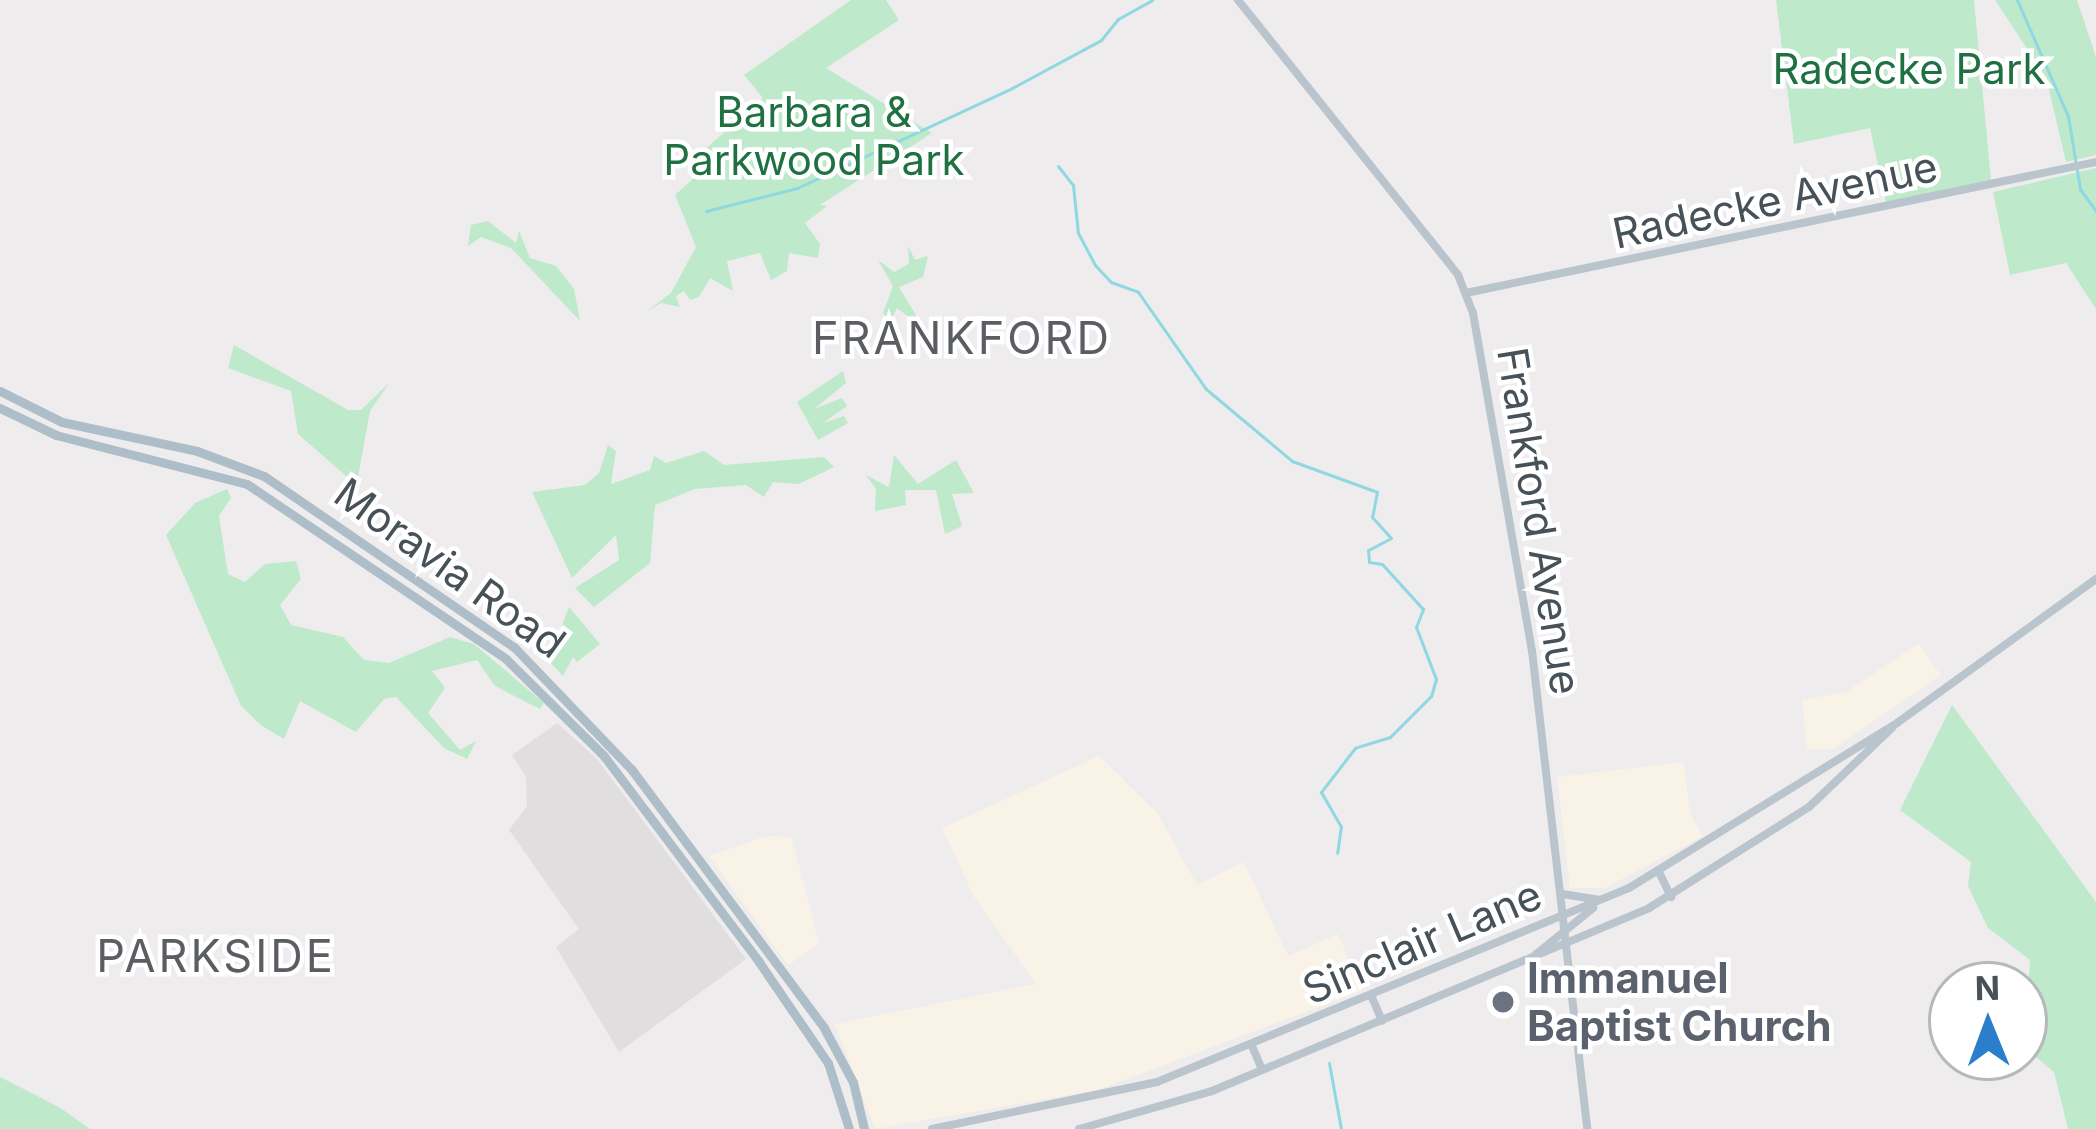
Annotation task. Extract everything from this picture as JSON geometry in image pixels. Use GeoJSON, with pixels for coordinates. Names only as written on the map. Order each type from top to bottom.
{"type":"FeatureCollection","features":[{"type":"Feature","properties":{"kind":"main road","name":"Moravia Road"},"geometry":{"type":"LineString","coordinates":[[0,391],[62,422],[197,451],[264,476],[514,647],[632,770],[824,1028],[853,1082],[864,1129]]}},
{"type":"Feature","properties":{"kind":"main road","name":"Moravia Road"},"geometry":{"type":"LineString","coordinates":[[0,408],[68,438],[247,484],[506,658],[604,756],[759,962],[828,1064],[849,1129]]}},
{"type":"Feature","properties":{"kind":"street","name":"Frankford Avenue"},"geometry":{"type":"LineString","coordinates":[[1238,0],[1466,292],[1532,651],[1587,1129]]}},
{"type":"Feature","properties":{"kind":"street","name":"Radecke Avenue"},"geometry":{"type":"LineString","coordinates":[[1466,292],[2095,162]]}},
{"type":"Feature","properties":{"kind":"street","name":"Sinclair Lane"},"geometry":{"type":"LineString","coordinates":[[932,1129],[1128,1090],[1252,1046],[1603,900],[1659,872],[1897,723],[2096,579]]}},
{"type":"Feature","properties":{"kind":"street","name":"Sinclair Lane"},"geometry":{"type":"LineString","coordinates":[[1079,1129],[1155,1112],[1671,897],[1809,807],[1897,723]]}},
{"type":"Feature","properties":{"kind":"street"},"geometry":{"type":"LineString","coordinates":[[1659,872],[1671,897]]}},
{"type":"Feature","properties":{"kind":"street"},"geometry":{"type":"LineString","coordinates":[[1561,893],[1603,900]]}},
{"type":"Feature","properties":{"kind":"street"},"geometry":{"type":"LineString","coordinates":[[1529,960],[1603,900]]}},
{"type":"Feature","properties":{"kind":"street"},"geometry":{"type":"LineString","coordinates":[[1371,995],[1382,1021]]}},
{"type":"Feature","properties":{"kind":"street"},"geometry":{"type":"LineString","coordinates":[[1252,1046],[1262,1070]]}},
{"type":"Feature","properties":{"kind":"shaded area"},"geometry":{"type":"Polygon","coordinates":[[[1918,644],[1941,675],[1833,749],[1807,750],[1802,700],[1846,692],[1918,644]]]}},
{"type":"Feature","properties":{"kind":"shaded area"},"geometry":{"type":"Polygon","coordinates":[[[557,723],[597,759],[746,959],[619,1052],[556,947],[579,929],[509,830],[527,806],[526,777],[512,755],[557,723]]]}},
{"type":"Feature","properties":{"kind":"shaded area"},"geometry":{"type":"Polygon","coordinates":[[[1099,756],[1158,814],[1197,885],[1244,862],[1288,956],[1338,934],[1362,991],[1097,1090],[875,1129],[835,1024],[1036,984],[974,897],[942,828],[1099,756]]]}},
{"type":"Feature","properties":{"kind":"shaded area"},"geometry":{"type":"Polygon","coordinates":[[[1684,762],[1690,814],[1703,836],[1605,888],[1570,888],[1557,777],[1684,762]]]}},
{"type":"Feature","properties":{"kind":"shaded area"},"geometry":{"type":"Polygon","coordinates":[[[766,836],[792,837],[819,944],[788,965],[709,856],[766,836]]]}},
{"type":"Feature","properties":{"kind":"green space","name":"Barbara & Parkwood Park"},"geometry":{"type":"Polygon","coordinates":[[[851,0],[886,0],[899,20],[826,68],[932,133],[820,205],[827,206],[805,223],[820,244],[818,258],[789,253],[787,271],[771,280],[760,253],[727,261],[733,291],[710,278],[699,297],[690,300],[684,291],[676,296],[680,307],[661,303],[646,312],[671,293],[696,247],[675,195],[703,170],[694,159],[763,98],[744,75],[851,0]]]}},
{"type":"Feature","properties":{"kind":"green space","name":"Radecke Park"},"geometry":{"type":"Polygon","coordinates":[[[1776,0],[1974,0],[1991,180],[1886,202],[1870,128],[1794,144],[1776,0]]]}},
{"type":"Feature","properties":{"kind":"green space"},"geometry":{"type":"Polygon","coordinates":[[[1995,0],[2077,0],[2096,57],[2096,155],[2066,162],[2046,77],[1995,0]]]}},
{"type":"Feature","properties":{"kind":"green space","name":"Radecke Park"},"geometry":{"type":"Polygon","coordinates":[[[2096,168],[2096,309],[2066,263],[2010,275],[1993,192],[2096,168]]]}},
{"type":"Feature","properties":{"kind":"green space"},"geometry":{"type":"Polygon","coordinates":[[[488,221],[516,243],[519,231],[530,258],[556,266],[574,289],[580,321],[511,248],[481,237],[468,246],[471,225],[488,221]]]}},
{"type":"Feature","properties":{"kind":"green space"},"geometry":{"type":"Polygon","coordinates":[[[908,246],[915,260],[928,256],[923,277],[899,287],[932,342],[928,352],[914,321],[897,308],[890,322],[883,313],[893,286],[878,260],[894,272],[909,264],[908,246]]]}},
{"type":"Feature","properties":{"kind":"green space"},"geometry":{"type":"Polygon","coordinates":[[[234,345],[348,410],[361,410],[389,383],[370,411],[358,477],[346,476],[298,434],[291,391],[228,368],[234,345]]]}},
{"type":"Feature","properties":{"kind":"green space"},"geometry":{"type":"Polygon","coordinates":[[[843,371],[846,383],[814,409],[842,398],[847,406],[823,423],[844,416],[848,423],[818,440],[797,402],[843,371]]]}},
{"type":"Feature","properties":{"kind":"green space"},"geometry":{"type":"Polygon","coordinates":[[[608,445],[616,451],[611,484],[650,470],[654,456],[666,463],[704,451],[724,465],[824,457],[834,467],[799,484],[773,482],[764,497],[746,485],[695,489],[655,505],[650,563],[594,607],[575,588],[619,560],[616,535],[572,578],[532,492],[585,485],[599,473],[608,445]]]}},
{"type":"Feature","properties":{"kind":"green space"},"geometry":{"type":"Polygon","coordinates":[[[894,455],[918,484],[956,460],[974,493],[952,494],[962,526],[945,534],[936,490],[905,490],[906,505],[875,511],[876,489],[866,475],[889,487],[894,455]]]}},
{"type":"Feature","properties":{"kind":"green space"},"geometry":{"type":"Polygon","coordinates":[[[227,489],[231,498],[219,516],[228,574],[245,582],[265,564],[296,561],[301,579],[280,605],[291,625],[343,637],[364,660],[389,663],[450,637],[474,644],[544,703],[540,709],[495,686],[477,660],[432,671],[445,688],[428,713],[460,750],[476,741],[467,759],[444,748],[396,697],[384,699],[356,732],[300,701],[284,739],[262,726],[241,706],[166,535],[195,503],[227,489]]]}},
{"type":"Feature","properties":{"kind":"green space"},"geometry":{"type":"Polygon","coordinates":[[[569,607],[600,644],[577,662],[573,657],[563,676],[549,661],[569,607]]]}},
{"type":"Feature","properties":{"kind":"green space"},"geometry":{"type":"Polygon","coordinates":[[[1952,705],[2096,902],[2096,1129],[2068,1129],[2054,1072],[2048,1067],[2048,961],[2030,961],[1988,928],[1968,886],[1971,862],[1900,810],[1952,705]]]}},
{"type":"Feature","properties":{"kind":"green space"},"geometry":{"type":"Polygon","coordinates":[[[0,1077],[59,1107],[90,1129],[0,1129],[0,1077]]]}},
{"type":"Feature","properties":{"kind":"waterway"},"geometry":{"type":"LineString","coordinates":[[706,211],[797,188],[1012,88],[1101,40],[1118,19],[1152,0]]}},
{"type":"Feature","properties":{"kind":"waterway"},"geometry":{"type":"LineString","coordinates":[[2017,0],[2068,116],[2080,189],[2096,211]]}},
{"type":"Feature","properties":{"kind":"waterway"},"geometry":{"type":"LineString","coordinates":[[1058,166],[1073,185],[1078,233],[1095,265],[1111,282],[1138,292],[1206,389],[1292,461],[1377,492],[1372,517],[1391,538],[1368,550],[1369,562],[1382,564],[1423,609],[1416,627],[1436,679],[1431,696],[1390,737],[1355,748],[1321,792],[1341,826],[1337,853]]}},
{"type":"Feature","properties":{"kind":"waterway"},"geometry":{"type":"LineString","coordinates":[[1329,1063],[1341,1129]]}},
{"type":"Feature","properties":{"kind":"place","name":"Immanuel Baptist Church"},"geometry":{"type":"Point","coordinates":[1503,1002]}},
{"type":"Feature","properties":{"kind":"district","name":"FRANKFORD"},"geometry":{"type":"Point","coordinates":[962,338]}},
{"type":"Feature","properties":{"kind":"district","name":"PARKSIDE"},"geometry":{"type":"Point","coordinates":[216,956]}}]}
